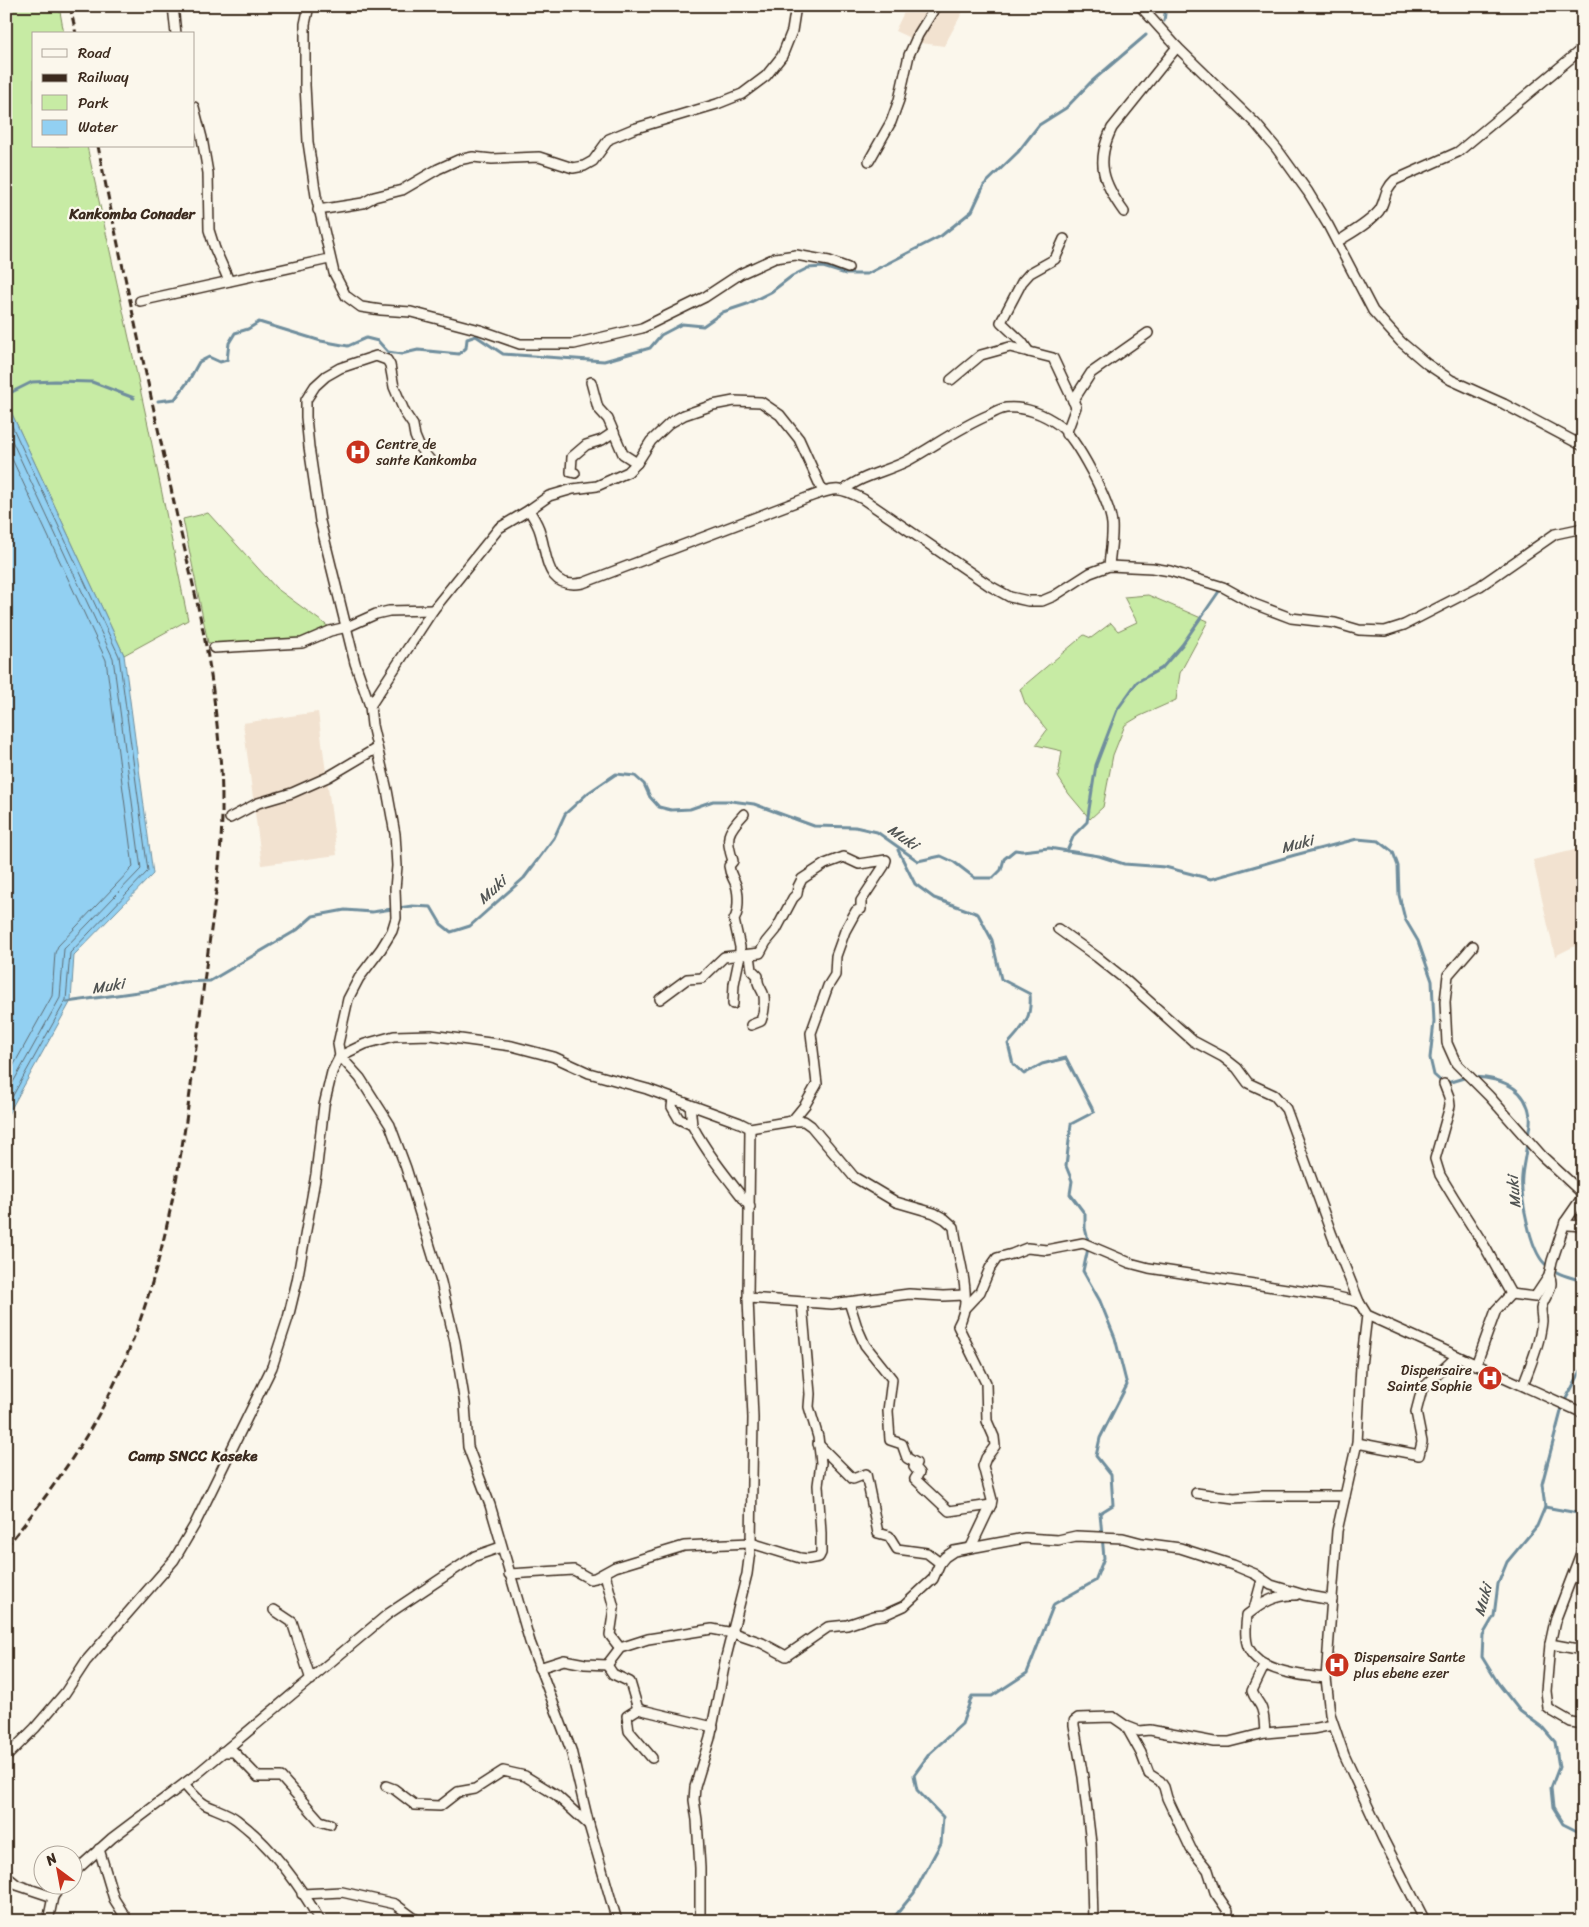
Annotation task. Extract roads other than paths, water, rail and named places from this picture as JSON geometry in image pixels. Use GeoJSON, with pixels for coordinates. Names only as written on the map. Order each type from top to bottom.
{"type":"FeatureCollection","features":[{"type":"Feature","properties":{"kind":"street"},"geometry":{"type":"LineString","coordinates":[[173,6],[176,32]]}},
{"type":"Feature","properties":{"kind":"street"},"geometry":{"type":"LineString","coordinates":[[309,6],[305,24],[305,85],[308,142],[318,210],[334,274],[346,296],[361,307],[411,312],[480,330],[520,344],[574,344],[642,328],[705,297],[740,274],[775,258],[796,256],[828,261],[848,268]]}},
{"type":"Feature","properties":{"kind":"street"},"geometry":{"type":"LineString","coordinates":[[318,210],[363,204],[374,197],[402,190],[438,169],[458,160],[473,157],[492,159],[539,157],[573,168],[584,166],[593,161],[609,139],[633,129],[718,104],[742,94],[766,76],[782,56],[792,31],[795,12],[793,6]]}},
{"type":"Feature","properties":{"kind":"street"},"geometry":{"type":"LineString","coordinates":[[870,161],[891,122],[899,100],[909,56],[918,34],[936,6]]}},
{"type":"Feature","properties":{"kind":"street"},"geometry":{"type":"LineString","coordinates":[[1140,6],[1177,48],[1256,124],[1277,149],[1308,192],[1373,311],[1401,342],[1427,364],[1451,380],[1504,404],[1583,446]]}},
{"type":"Feature","properties":{"kind":"street"},"geometry":{"type":"LineString","coordinates":[[1124,212],[1110,194],[1103,177],[1102,158],[1107,138],[1112,128],[1177,48]]}},
{"type":"Feature","properties":{"kind":"street"},"geometry":{"type":"LineString","coordinates":[[1337,242],[1365,224],[1378,212],[1388,187],[1395,180],[1458,152],[1583,48]]}},
{"type":"Feature","properties":{"kind":"street"},"geometry":{"type":"LineString","coordinates":[[195,111],[208,173],[209,230],[215,249],[230,281]]}},
{"type":"Feature","properties":{"kind":"street"},"geometry":{"type":"LineString","coordinates":[[1030,352],[1001,322],[1022,282],[1030,273],[1055,260],[1064,239]]}},
{"type":"Feature","properties":{"kind":"street"},"geometry":{"type":"LineString","coordinates":[[140,301],[330,259]]}},
{"type":"Feature","properties":{"kind":"street"},"geometry":{"type":"LineString","coordinates":[[1073,401],[1091,374],[1148,333]]}},
{"type":"Feature","properties":{"kind":"street"},"geometry":{"type":"LineString","coordinates":[[951,380],[981,355],[1010,347],[1053,358],[1076,407],[1066,434]]}},
{"type":"Feature","properties":{"kind":"street"},"geometry":{"type":"LineString","coordinates":[[430,460],[420,448],[413,425],[396,393],[390,365],[386,360],[376,356],[340,368],[326,376],[315,386],[306,400],[308,439],[320,521],[355,663],[370,706],[395,834],[397,866],[396,918],[392,931],[359,978],[348,999],[338,1044],[340,1056],[360,1078],[390,1125],[406,1168],[441,1282],[455,1342],[465,1404],[468,1447],[490,1505],[509,1574],[539,1668],[571,1750],[589,1825],[617,1921]]}},
{"type":"Feature","properties":{"kind":"street"},"geometry":{"type":"LineString","coordinates":[[591,382],[598,408],[608,419],[623,454],[637,463]]}},
{"type":"Feature","properties":{"kind":"street"},"geometry":{"type":"LineString","coordinates":[[370,706],[433,610],[499,528],[549,496],[573,489],[597,486],[628,472],[637,463],[651,441],[670,423],[684,415],[713,405],[734,401],[761,402],[780,415],[799,439],[823,492]]}},
{"type":"Feature","properties":{"kind":"street"},"geometry":{"type":"LineString","coordinates":[[529,510],[540,531],[544,553],[551,572],[558,580],[569,586],[582,583],[823,492],[844,490],[863,479],[909,460],[961,428],[1004,408],[1022,407],[1044,416],[1059,426],[1087,465],[1108,507],[1112,524],[1109,566]]}},
{"type":"Feature","properties":{"kind":"street"},"geometry":{"type":"LineString","coordinates":[[575,473],[570,472],[572,457],[586,445],[602,440],[614,432]]}},
{"type":"Feature","properties":{"kind":"street"},"geometry":{"type":"LineString","coordinates":[[844,490],[863,499],[990,586],[1010,597],[1028,601],[1042,601],[1054,596],[1090,573],[1109,566],[1147,567],[1170,571],[1222,587],[1254,604],[1291,618],[1334,623],[1360,630],[1384,631],[1404,624],[1480,586],[1555,534],[1583,528]]}},
{"type":"Feature","properties":{"kind":"street"},"geometry":{"type":"LineString","coordinates":[[214,648],[302,643],[383,612],[433,610]]}},
{"type":"Feature","properties":{"kind":"street"},"geometry":{"type":"LineString","coordinates":[[230,818],[258,803],[292,793],[328,777],[377,748]]}},
{"type":"Feature","properties":{"kind":"street"},"geometry":{"type":"LineString","coordinates":[[733,1004],[734,984],[740,955],[734,920],[738,914],[736,885],[730,877],[729,866],[733,861],[729,846],[731,829],[744,814]]}},
{"type":"Feature","properties":{"kind":"street"},"geometry":{"type":"LineString","coordinates":[[660,999],[687,979],[702,978],[724,957],[760,953],[797,894],[802,879],[825,864],[844,857],[859,864],[886,860],[861,902],[861,909],[856,911],[844,931],[836,956],[835,975],[828,986],[811,1033],[818,1084],[806,1105],[792,1121]]}},
{"type":"Feature","properties":{"kind":"street"},"geometry":{"type":"LineString","coordinates":[[1058,929],[1116,972],[1193,1041],[1223,1057],[1237,1068],[1248,1083],[1274,1095],[1286,1109],[1332,1235],[1359,1302],[1368,1315],[1583,1413]]}},
{"type":"Feature","properties":{"kind":"street"},"geometry":{"type":"LineString","coordinates":[[1473,946],[1448,975],[1445,1002],[1447,1044],[1456,1064],[1489,1096],[1542,1156],[1583,1195],[1564,1222],[1549,1276],[1535,1297]]}},
{"type":"Feature","properties":{"kind":"street"},"geometry":{"type":"LineString","coordinates":[[750,955],[752,970],[758,976],[757,982],[764,995],[764,1011],[761,1021],[751,1026]]}},
{"type":"Feature","properties":{"kind":"street"},"geometry":{"type":"LineString","coordinates":[[6,1757],[35,1728],[65,1693],[86,1661],[174,1560],[194,1526],[272,1367],[288,1318],[307,1232],[324,1105],[332,1072],[340,1056],[365,1044],[394,1036],[430,1036],[512,1046],[554,1057],[588,1073],[647,1089],[750,1128],[792,1121],[804,1121],[811,1126],[854,1177],[896,1202],[934,1213],[951,1224],[954,1227],[963,1269],[964,1308],[962,1319],[958,1326],[986,1383],[987,1421],[994,1437],[995,1446],[986,1458],[983,1466],[992,1500],[991,1505],[971,1547]]}},
{"type":"Feature","properties":{"kind":"street"},"geometry":{"type":"LineString","coordinates":[[1444,1084],[1450,1106],[1435,1159],[1440,1175],[1485,1247],[1511,1294]]}},
{"type":"Feature","properties":{"kind":"street"},"geometry":{"type":"LineString","coordinates":[[673,1099],[672,1107],[679,1119],[692,1125]]}},
{"type":"Feature","properties":{"kind":"street"},"geometry":{"type":"LineString","coordinates":[[690,1105],[692,1125],[714,1161],[726,1173],[750,1207]]}},
{"type":"Feature","properties":{"kind":"street"},"geometry":{"type":"LineString","coordinates":[[700,1921],[700,1868],[694,1800],[695,1787],[712,1727],[726,1657],[747,1574],[751,1543],[753,1418],[748,1298],[750,1128]]}},
{"type":"Feature","properties":{"kind":"street"},"geometry":{"type":"LineString","coordinates":[[1564,1222],[1568,1225],[1583,1226]]}},
{"type":"Feature","properties":{"kind":"street"},"geometry":{"type":"LineString","coordinates":[[964,1308],[980,1292],[990,1268],[997,1258],[1027,1248],[1048,1250],[1083,1243],[1130,1263],[1149,1268],[1359,1302]]}},
{"type":"Feature","properties":{"kind":"street"},"geometry":{"type":"LineString","coordinates":[[1541,1307],[1551,1287],[1552,1280],[1549,1276]]}},
{"type":"Feature","properties":{"kind":"street"},"geometry":{"type":"LineString","coordinates":[[748,1298],[832,1304],[909,1294],[964,1295]]}},
{"type":"Feature","properties":{"kind":"street"},"geometry":{"type":"LineString","coordinates":[[1511,1294],[1535,1297]]}},
{"type":"Feature","properties":{"kind":"street"},"geometry":{"type":"LineString","coordinates":[[1476,1365],[1496,1310],[1511,1294]]}},
{"type":"Feature","properties":{"kind":"street"},"geometry":{"type":"LineString","coordinates":[[1523,1385],[1535,1354],[1542,1321],[1541,1307],[1535,1297]]}},
{"type":"Feature","properties":{"kind":"street"},"geometry":{"type":"LineString","coordinates":[[849,1302],[865,1345],[892,1379],[888,1411],[890,1440],[902,1444],[907,1458],[916,1463],[914,1467],[919,1473],[915,1479],[949,1511],[991,1505]]}},
{"type":"Feature","properties":{"kind":"street"},"geometry":{"type":"LineString","coordinates":[[509,1574],[574,1570],[590,1578],[595,1578],[615,1567],[684,1546],[751,1543],[800,1558],[819,1557],[821,1553],[821,1533],[818,1485],[821,1463],[810,1407],[802,1303]]}},
{"type":"Feature","properties":{"kind":"street"},"geometry":{"type":"LineString","coordinates":[[1368,1315],[1361,1366],[1357,1443],[1337,1531],[1326,1678],[1327,1698],[1333,1725],[1344,1755],[1365,1802],[1425,1921]]}},
{"type":"Feature","properties":{"kind":"street"},"geometry":{"type":"LineString","coordinates":[[1357,1443],[1419,1455],[1422,1442],[1416,1412],[1422,1389],[1457,1356]]}},
{"type":"Feature","properties":{"kind":"street"},"geometry":{"type":"LineString","coordinates":[[818,1444],[853,1479],[866,1474],[878,1533],[889,1536],[897,1549],[927,1553],[940,1563]]}},
{"type":"Feature","properties":{"kind":"street"},"geometry":{"type":"LineString","coordinates":[[1196,1493],[1234,1498],[1346,1496]]}},
{"type":"Feature","properties":{"kind":"street"},"geometry":{"type":"LineString","coordinates":[[607,1665],[620,1648],[675,1634],[712,1629],[733,1633],[768,1645],[786,1656],[828,1627],[847,1625],[874,1616],[884,1615],[904,1606],[933,1579],[940,1563],[954,1551],[1025,1538],[1058,1540],[1076,1536],[1123,1538],[1142,1543],[1180,1548],[1255,1574],[1262,1580],[1304,1595],[1332,1600]]}},
{"type":"Feature","properties":{"kind":"street"},"geometry":{"type":"LineString","coordinates":[[82,1865],[99,1849],[184,1784],[405,1601],[475,1556],[501,1547]]}},
{"type":"Feature","properties":{"kind":"street"},"geometry":{"type":"LineString","coordinates":[[1583,1548],[1581,1559],[1565,1591],[1555,1621],[1550,1644],[1546,1692],[1548,1708],[1571,1722],[1583,1724]]}},
{"type":"Feature","properties":{"kind":"street"},"geometry":{"type":"LineString","coordinates":[[605,1574],[614,1608],[610,1634],[620,1648]]}},
{"type":"Feature","properties":{"kind":"street"},"geometry":{"type":"LineString","coordinates":[[1254,1609],[1262,1580]]}},
{"type":"Feature","properties":{"kind":"street"},"geometry":{"type":"LineString","coordinates":[[1304,1595],[1277,1596],[1247,1615],[1248,1648],[1264,1664],[1289,1673],[1326,1678]]}},
{"type":"Feature","properties":{"kind":"street"},"geometry":{"type":"LineString","coordinates":[[274,1610],[292,1622],[311,1680]]}},
{"type":"Feature","properties":{"kind":"street"},"geometry":{"type":"LineString","coordinates":[[1550,1644],[1583,1650]]}},
{"type":"Feature","properties":{"kind":"street"},"geometry":{"type":"LineString","coordinates":[[539,1668],[564,1660],[585,1664],[607,1665]]}},
{"type":"Feature","properties":{"kind":"street"},"geometry":{"type":"LineString","coordinates":[[1264,1664],[1252,1691],[1261,1706],[1265,1733]]}},
{"type":"Feature","properties":{"kind":"street"},"geometry":{"type":"LineString","coordinates":[[607,1665],[613,1674],[630,1682],[638,1709]]}},
{"type":"Feature","properties":{"kind":"street"},"geometry":{"type":"LineString","coordinates":[[652,1758],[628,1731],[627,1716],[638,1709],[712,1727]]}},
{"type":"Feature","properties":{"kind":"street"},"geometry":{"type":"LineString","coordinates":[[1092,1921],[1090,1843],[1083,1777],[1074,1721],[1078,1718],[1113,1717],[1126,1726],[1140,1731],[1150,1730],[1214,1742],[1237,1741],[1265,1733],[1333,1725]]}},
{"type":"Feature","properties":{"kind":"street"},"geometry":{"type":"LineString","coordinates":[[1126,1726],[1141,1753],[1149,1774],[1160,1781],[1164,1787],[1167,1798],[1191,1849],[1208,1870],[1215,1892],[1228,1911],[1226,1921]]}},
{"type":"Feature","properties":{"kind":"street"},"geometry":{"type":"LineString","coordinates":[[222,1752],[234,1752],[258,1778],[281,1777],[320,1821],[330,1824]]}},
{"type":"Feature","properties":{"kind":"street"},"geometry":{"type":"LineString","coordinates":[[386,1786],[394,1789],[415,1805],[440,1806],[458,1792],[474,1789],[503,1771],[525,1776],[556,1794],[589,1825]]}},
{"type":"Feature","properties":{"kind":"street"},"geometry":{"type":"LineString","coordinates":[[184,1784],[204,1804],[224,1812],[237,1820],[260,1841],[289,1873],[320,1921]]}},
{"type":"Feature","properties":{"kind":"street"},"geometry":{"type":"LineString","coordinates":[[99,1849],[114,1899],[128,1921]]}},
{"type":"Feature","properties":{"kind":"street"},"geometry":{"type":"LineString","coordinates":[[6,1876],[17,1885],[52,1897]]}},
{"type":"Feature","properties":{"kind":"street"},"geometry":{"type":"LineString","coordinates":[[302,1894],[342,1892],[395,1904],[418,1921]]}},
{"type":"Feature","properties":{"kind":"street"},"geometry":{"type":"LineString","coordinates":[[48,1921],[52,1897],[54,1894]]}},
{"type":"Feature","properties":{"kind":"water"},"geometry":{"type":"Polygon","coordinates":[[[6,401],[124,655],[153,874],[74,955],[71,1001],[6,1118],[6,401]]]}},
{"type":"Feature","properties":{"kind":"waterway"},"geometry":{"type":"LineString","coordinates":[[1164,21],[1166,6]]}},
{"type":"Feature","properties":{"kind":"waterway"},"geometry":{"type":"LineString","coordinates":[[158,401],[175,399],[199,362],[209,357],[220,362],[227,360],[229,343],[235,333],[248,329],[259,322],[321,341],[348,346],[366,338],[378,341],[388,352],[401,354],[418,350],[459,354],[466,348],[467,339],[476,336],[503,354],[604,361],[650,348],[661,335],[682,324],[703,326],[723,312],[747,304],[771,292],[792,276],[808,268],[823,267],[846,274],[867,274],[941,236],[972,211],[984,185],[1018,152],[1039,125],[1066,108],[1090,83],[1146,35]]}},
{"type":"Feature","properties":{"kind":"waterway"},"geometry":{"type":"LineString","coordinates":[[6,395],[32,382],[55,381],[92,382],[134,398]]}},
{"type":"Feature","properties":{"kind":"waterway"},"geometry":{"type":"LineString","coordinates":[[1067,851],[1074,835],[1087,822],[1096,765],[1117,710],[1137,682],[1162,668],[1182,645],[1222,587]]}},
{"type":"Feature","properties":{"kind":"waterway","name":"Muki"},"geometry":{"type":"LineString","coordinates":[[67,1002],[152,990],[182,982],[210,981],[297,930],[313,916],[345,910],[372,912],[412,906],[431,907],[441,924],[451,932],[470,926],[524,878],[554,838],[565,814],[588,793],[616,774],[635,776],[644,784],[650,797],[659,807],[671,810],[690,809],[713,801],[754,804],[814,826],[855,827],[877,832],[918,861],[941,856],[954,862],[975,878],[993,878],[1001,870],[1004,859],[1015,850],[1049,848],[1099,856],[1124,864],[1165,867],[1211,879],[1357,839],[1379,841],[1393,852],[1398,866],[1399,895],[1405,919],[1418,941],[1432,981],[1434,1022],[1430,1058],[1434,1075],[1444,1084],[1467,1077]]}},
{"type":"Feature","properties":{"kind":"waterway"},"geometry":{"type":"LineString","coordinates":[[891,1921],[914,1893],[941,1843],[943,1817],[917,1790],[914,1775],[930,1753],[962,1724],[972,1696],[992,1696],[1027,1673],[1054,1604],[1095,1581],[1104,1558],[1100,1513],[1113,1505],[1111,1475],[1096,1456],[1100,1438],[1127,1385],[1115,1338],[1100,1301],[1083,1271],[1089,1244],[1085,1228],[1085,1214],[1070,1194],[1072,1181],[1066,1166],[1071,1124],[1094,1112],[1066,1058],[1042,1064],[1024,1074],[1013,1064],[1008,1044],[1026,1022],[1030,1010],[1030,994],[1001,979],[992,940],[978,914],[934,898],[915,884],[898,850]]}},
{"type":"Feature","properties":{"kind":"waterway","name":"Muki"},"geometry":{"type":"LineString","coordinates":[[1473,1077],[1501,1082],[1510,1086],[1523,1097],[1530,1116],[1528,1136]]}},
{"type":"Feature","properties":{"kind":"waterway","name":"Muki"},"geometry":{"type":"LineString","coordinates":[[1527,1142],[1522,1172],[1522,1185],[1524,1209],[1535,1247],[1545,1264],[1553,1270],[1562,1275],[1583,1281]]}},
{"type":"Feature","properties":{"kind":"waterway","name":"Muki"},"geometry":{"type":"LineString","coordinates":[[1583,1348],[1582,1369],[1563,1404],[1542,1484],[1545,1507],[1537,1526],[1507,1562],[1498,1584],[1494,1616],[1483,1635],[1482,1657],[1498,1683],[1520,1711],[1543,1728],[1555,1742],[1559,1767],[1551,1788],[1553,1808],[1563,1824],[1583,1832]]}},
{"type":"Feature","properties":{"kind":"waterway"},"geometry":{"type":"LineString","coordinates":[[1545,1507],[1583,1514]]}},
{"type":"Feature","properties":{"kind":"waterway"},"geometry":{"type":"LineString","coordinates":[[1579,1832],[1583,1862]]}},
{"type":"Feature","properties":{"kind":"railway"},"geometry":{"type":"LineString","coordinates":[[70,6],[76,32]]}},
{"type":"Feature","properties":{"kind":"railway"},"geometry":{"type":"LineString","coordinates":[[6,1547],[39,1506],[70,1462],[97,1417],[121,1369],[139,1324],[153,1278],[166,1231],[184,1135],[215,896],[222,825],[221,762],[207,652],[126,284],[98,148]]}},
{"type":"Feature","properties":{"kind":"place","name":"Centre de sante Kankomba"},"geometry":{"type":"Point","coordinates":[358,452]}},
{"type":"Feature","properties":{"kind":"place","name":"Dispensaire Sainte Sophie"},"geometry":{"type":"Point","coordinates":[1490,1378]}},
{"type":"Feature","properties":{"kind":"place","name":"Dispensaire Sante plus ebene ezer"},"geometry":{"type":"Point","coordinates":[1337,1665]}},
{"type":"Feature","properties":{"kind":"district","name":"Kankomba Conader"},"geometry":{"type":"Point","coordinates":[132,214]}},
{"type":"Feature","properties":{"kind":"district","name":"Camp SNCC Kaseke"},"geometry":{"type":"Point","coordinates":[193,1456]}}]}
